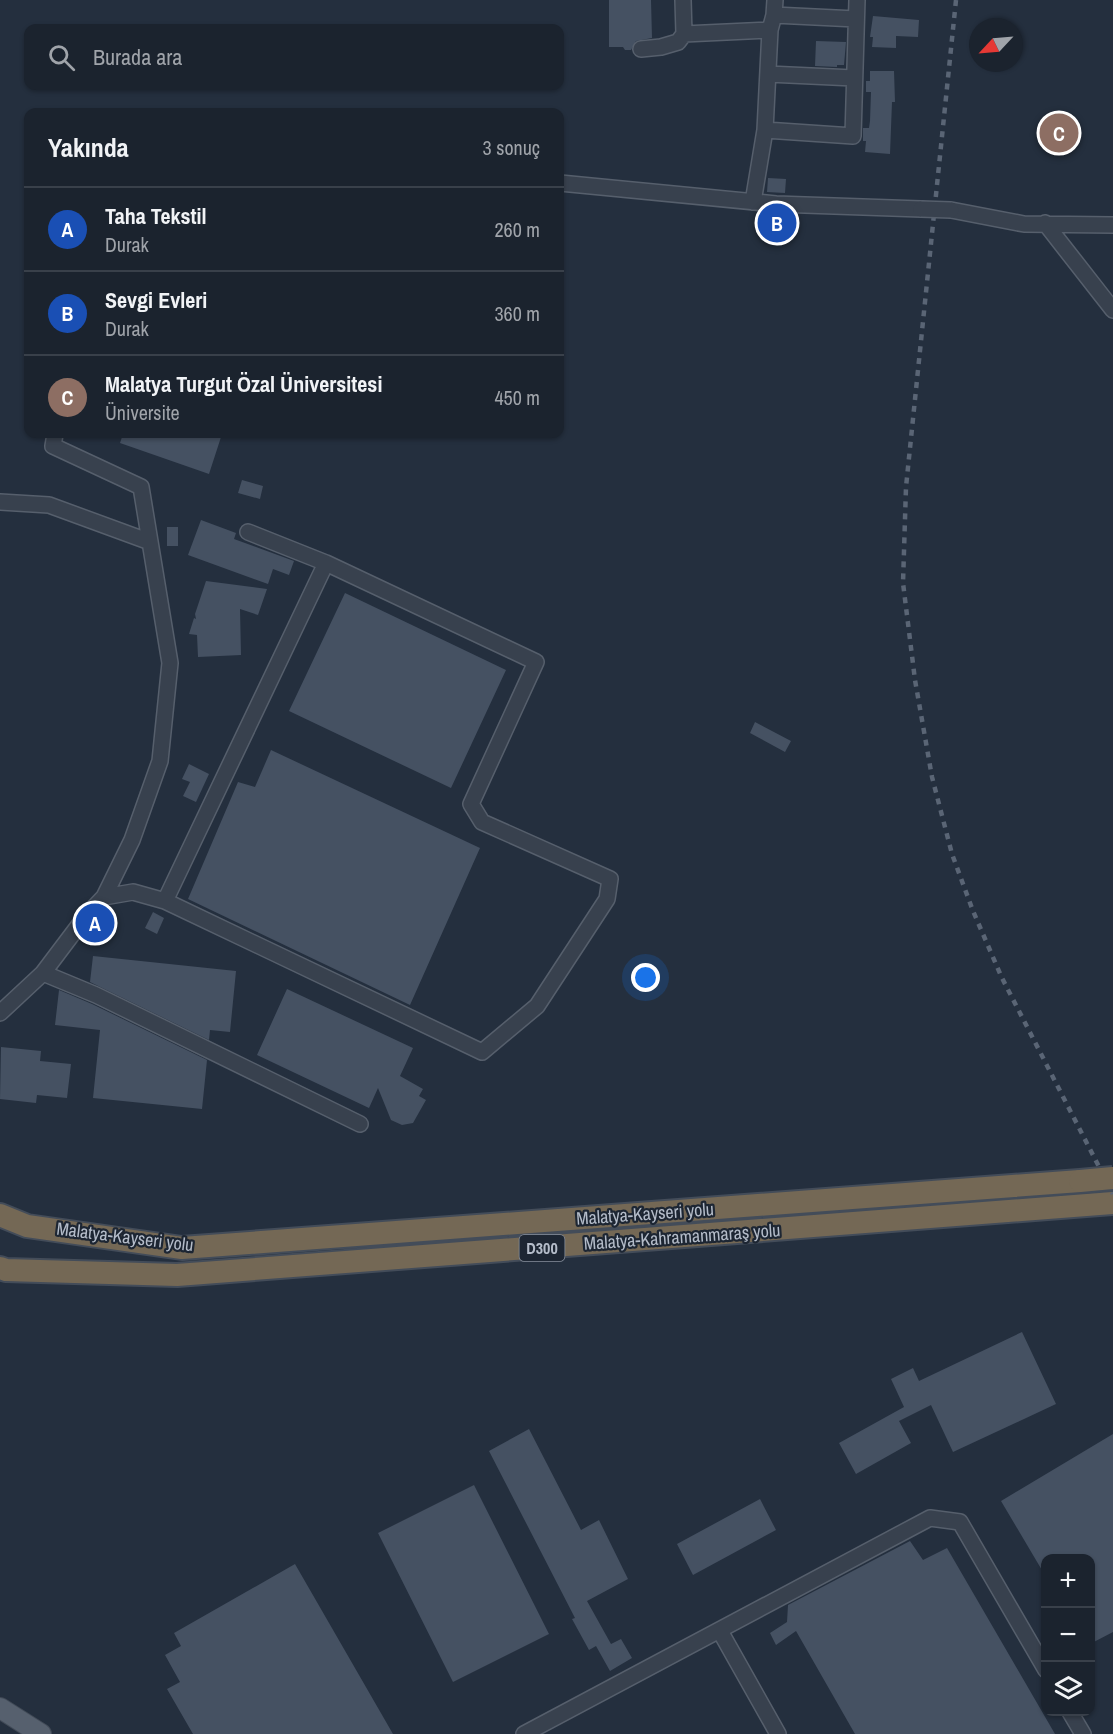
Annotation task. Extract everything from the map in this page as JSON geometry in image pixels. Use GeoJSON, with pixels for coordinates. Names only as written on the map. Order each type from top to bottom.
{"type":"FeatureCollection","features":[{"type":"Feature","properties":{"kind":"highway","name":"Malatya-Kayseri yolu"},"geometry":{"type":"LineString","coordinates":[[0,1215],[27,1226],[182,1248],[1113,1178]]}},
{"type":"Feature","properties":{"kind":"highway","name":"Malatya-Kahramanmaraş yolu"},"geometry":{"type":"LineString","coordinates":[[2,1269],[177,1275],[1113,1203]]}},
{"type":"Feature","properties":{"kind":"main road"},"geometry":{"type":"LineString","coordinates":[[2,1713],[31,1732]]}},
{"type":"Feature","properties":{"kind":"street"},"geometry":{"type":"LineString","coordinates":[[641,49],[678,42],[684,34],[683,0]]}},
{"type":"Feature","properties":{"kind":"street"},"geometry":{"type":"LineString","coordinates":[[765,130],[853,136],[857,0]]}},
{"type":"Feature","properties":{"kind":"street"},"geometry":{"type":"LineString","coordinates":[[684,34],[773,15],[856,19]]}},
{"type":"Feature","properties":{"kind":"street"},"geometry":{"type":"LineString","coordinates":[[753,202],[765,130],[773,15]]}},
{"type":"Feature","properties":{"kind":"street"},"geometry":{"type":"LineString","coordinates":[[768,74],[854,78]]}},
{"type":"Feature","properties":{"kind":"street"},"geometry":{"type":"LineString","coordinates":[[564,183],[753,202],[951,210],[1024,224],[1113,225]]}},
{"type":"Feature","properties":{"kind":"street"},"geometry":{"type":"LineString","coordinates":[[1045,223],[1113,310]]}},
{"type":"Feature","properties":{"kind":"street"},"geometry":{"type":"LineString","coordinates":[[0,1013],[43,973],[86,916],[104,897],[132,840],[160,761],[170,663],[141,487],[53,446],[54,438]]}},
{"type":"Feature","properties":{"kind":"street"},"geometry":{"type":"LineString","coordinates":[[0,502],[49,505],[150,542]]}},
{"type":"Feature","properties":{"kind":"street"},"geometry":{"type":"LineString","coordinates":[[104,897],[133,892],[165,900],[482,1052],[537,1006],[607,899],[610,879],[482,822],[471,804],[536,662],[326,563],[248,532]]}},
{"type":"Feature","properties":{"kind":"street"},"geometry":{"type":"LineString","coordinates":[[165,900],[326,563]]}},
{"type":"Feature","properties":{"kind":"street"},"geometry":{"type":"LineString","coordinates":[[43,973],[96,995],[360,1124]]}},
{"type":"Feature","properties":{"kind":"street"},"geometry":{"type":"LineString","coordinates":[[524,1734],[930,1518],[960,1522],[1041,1662]]}},
{"type":"Feature","properties":{"kind":"street"},"geometry":{"type":"LineString","coordinates":[[720,1631],[778,1734]]}},
{"type":"Feature","properties":{"kind":"street"},"geometry":{"type":"LineString","coordinates":[[1072,1716],[1083,1734]]}},
{"type":"Feature","properties":{"kind":"building"},"geometry":{"type":"Polygon","coordinates":[[[609,0],[651,0],[652,38],[636,41],[631,50],[625,50],[623,47],[609,47],[609,0]]]}},
{"type":"Feature","properties":{"kind":"building"},"geometry":{"type":"Polygon","coordinates":[[[873,16],[919,20],[918,37],[896,36],[896,48],[872,47],[873,37],[870,37],[873,16]]]}},
{"type":"Feature","properties":{"kind":"building"},"geometry":{"type":"Polygon","coordinates":[[[816,41],[846,42],[844,65],[815,66],[816,41]]]}},
{"type":"Feature","properties":{"kind":"building"},"geometry":{"type":"Polygon","coordinates":[[[870,71],[894,71],[895,102],[892,102],[890,154],[865,152],[866,141],[863,141],[863,128],[869,128],[870,121],[871,92],[866,92],[866,81],[870,81],[870,71]]]}},
{"type":"Feature","properties":{"kind":"building"},"geometry":{"type":"Polygon","coordinates":[[[768,178],[786,179],[785,193],[767,192],[768,178]]]}},
{"type":"Feature","properties":{"kind":"building"},"geometry":{"type":"Polygon","coordinates":[[[122,438],[221,438],[209,474],[120,443],[122,438]]]}},
{"type":"Feature","properties":{"kind":"building"},"geometry":{"type":"Polygon","coordinates":[[[242,480],[263,486],[260,499],[238,493],[242,480]]]}},
{"type":"Feature","properties":{"kind":"building"},"geometry":{"type":"Polygon","coordinates":[[[201,520],[236,533],[234,539],[294,561],[289,575],[273,569],[268,584],[188,555],[201,520]]]}},
{"type":"Feature","properties":{"kind":"building"},"geometry":{"type":"Polygon","coordinates":[[[167,527],[178,527],[178,546],[167,546],[167,527]]]}},
{"type":"Feature","properties":{"kind":"building"},"geometry":{"type":"Polygon","coordinates":[[[206,581],[267,589],[258,615],[240,609],[241,655],[198,657],[197,635],[189,634],[194,618],[196,619],[195,614],[206,581]]]}},
{"type":"Feature","properties":{"kind":"building"},"geometry":{"type":"Polygon","coordinates":[[[345,593],[506,670],[451,788],[289,711],[345,593]]]}},
{"type":"Feature","properties":{"kind":"building"},"geometry":{"type":"Polygon","coordinates":[[[755,722],[791,741],[785,752],[750,733],[755,722]]]}},
{"type":"Feature","properties":{"kind":"building"},"geometry":{"type":"Polygon","coordinates":[[[271,750],[480,848],[410,1005],[188,899],[238,782],[255,787],[271,750]]]}},
{"type":"Feature","properties":{"kind":"building"},"geometry":{"type":"Polygon","coordinates":[[[189,764],[209,774],[196,802],[183,796],[190,782],[182,779],[189,764]]]}},
{"type":"Feature","properties":{"kind":"building"},"geometry":{"type":"Polygon","coordinates":[[[153,912],[164,918],[157,934],[145,928],[153,912]]]}},
{"type":"Feature","properties":{"kind":"building"},"geometry":{"type":"Polygon","coordinates":[[[93,956],[236,971],[230,1032],[210,1030],[209,1040],[90,982],[93,956]]]}},
{"type":"Feature","properties":{"kind":"building"},"geometry":{"type":"Polygon","coordinates":[[[287,989],[413,1048],[400,1076],[423,1089],[419,1096],[426,1100],[413,1123],[402,1125],[391,1120],[378,1088],[369,1108],[257,1055],[287,989]]]}},
{"type":"Feature","properties":{"kind":"building"},"geometry":{"type":"Polygon","coordinates":[[[59,990],[207,1060],[202,1109],[93,1098],[100,1030],[55,1025],[59,990]]]}},
{"type":"Feature","properties":{"kind":"building"},"geometry":{"type":"Polygon","coordinates":[[[1,1047],[41,1051],[40,1061],[71,1064],[67,1098],[37,1095],[36,1103],[0,1099],[1,1047]]]}},
{"type":"Feature","properties":{"kind":"building"},"geometry":{"type":"Polygon","coordinates":[[[1022,1332],[1056,1404],[953,1452],[931,1405],[899,1421],[911,1443],[856,1474],[839,1443],[904,1407],[891,1379],[913,1368],[919,1381],[1022,1332]]]}},
{"type":"Feature","properties":{"kind":"building"},"geometry":{"type":"Polygon","coordinates":[[[529,1429],[581,1530],[599,1520],[628,1579],[587,1601],[611,1644],[621,1639],[632,1658],[610,1671],[596,1646],[589,1650],[572,1619],[575,1618],[489,1451],[529,1429]]]}},
{"type":"Feature","properties":{"kind":"building"},"geometry":{"type":"Polygon","coordinates":[[[1113,1434],[1113,1632],[1095,1641],[1095,1554],[1041,1554],[1041,1569],[1001,1501],[1113,1434]]]}},
{"type":"Feature","properties":{"kind":"building"},"geometry":{"type":"Polygon","coordinates":[[[474,1485],[549,1634],[453,1682],[378,1533],[474,1485]]]}},
{"type":"Feature","properties":{"kind":"building"},"geometry":{"type":"Polygon","coordinates":[[[760,1499],[776,1530],[693,1575],[677,1544],[760,1499]]]}},
{"type":"Feature","properties":{"kind":"building"},"geometry":{"type":"Polygon","coordinates":[[[910,1541],[923,1560],[947,1548],[1041,1710],[1041,1716],[1045,1716],[1055,1734],[855,1734],[796,1631],[776,1645],[770,1633],[787,1622],[788,1605],[910,1541]]]}},
{"type":"Feature","properties":{"kind":"building"},"geometry":{"type":"Polygon","coordinates":[[[295,1564],[393,1734],[193,1734],[167,1689],[180,1682],[165,1655],[181,1646],[174,1633],[295,1564]]]}},
{"type":"Feature","properties":{"kind":"railway"},"geometry":{"type":"LineString","coordinates":[[956,0],[906,487],[903,583],[915,680],[932,777],[952,854],[973,911],[1002,978],[1113,1194]]}},
{"type":"Feature","properties":{"kind":"place","name":"Malatya Turgut Özal Üniversitesi"},"geometry":{"type":"Point","coordinates":[1059,133]}},
{"type":"Feature","properties":{"kind":"place","name":"Sevgi Evleri"},"geometry":{"type":"Point","coordinates":[777,223]}},
{"type":"Feature","properties":{"kind":"place","name":"Taha Tekstil"},"geometry":{"type":"Point","coordinates":[95,923]}}]}
